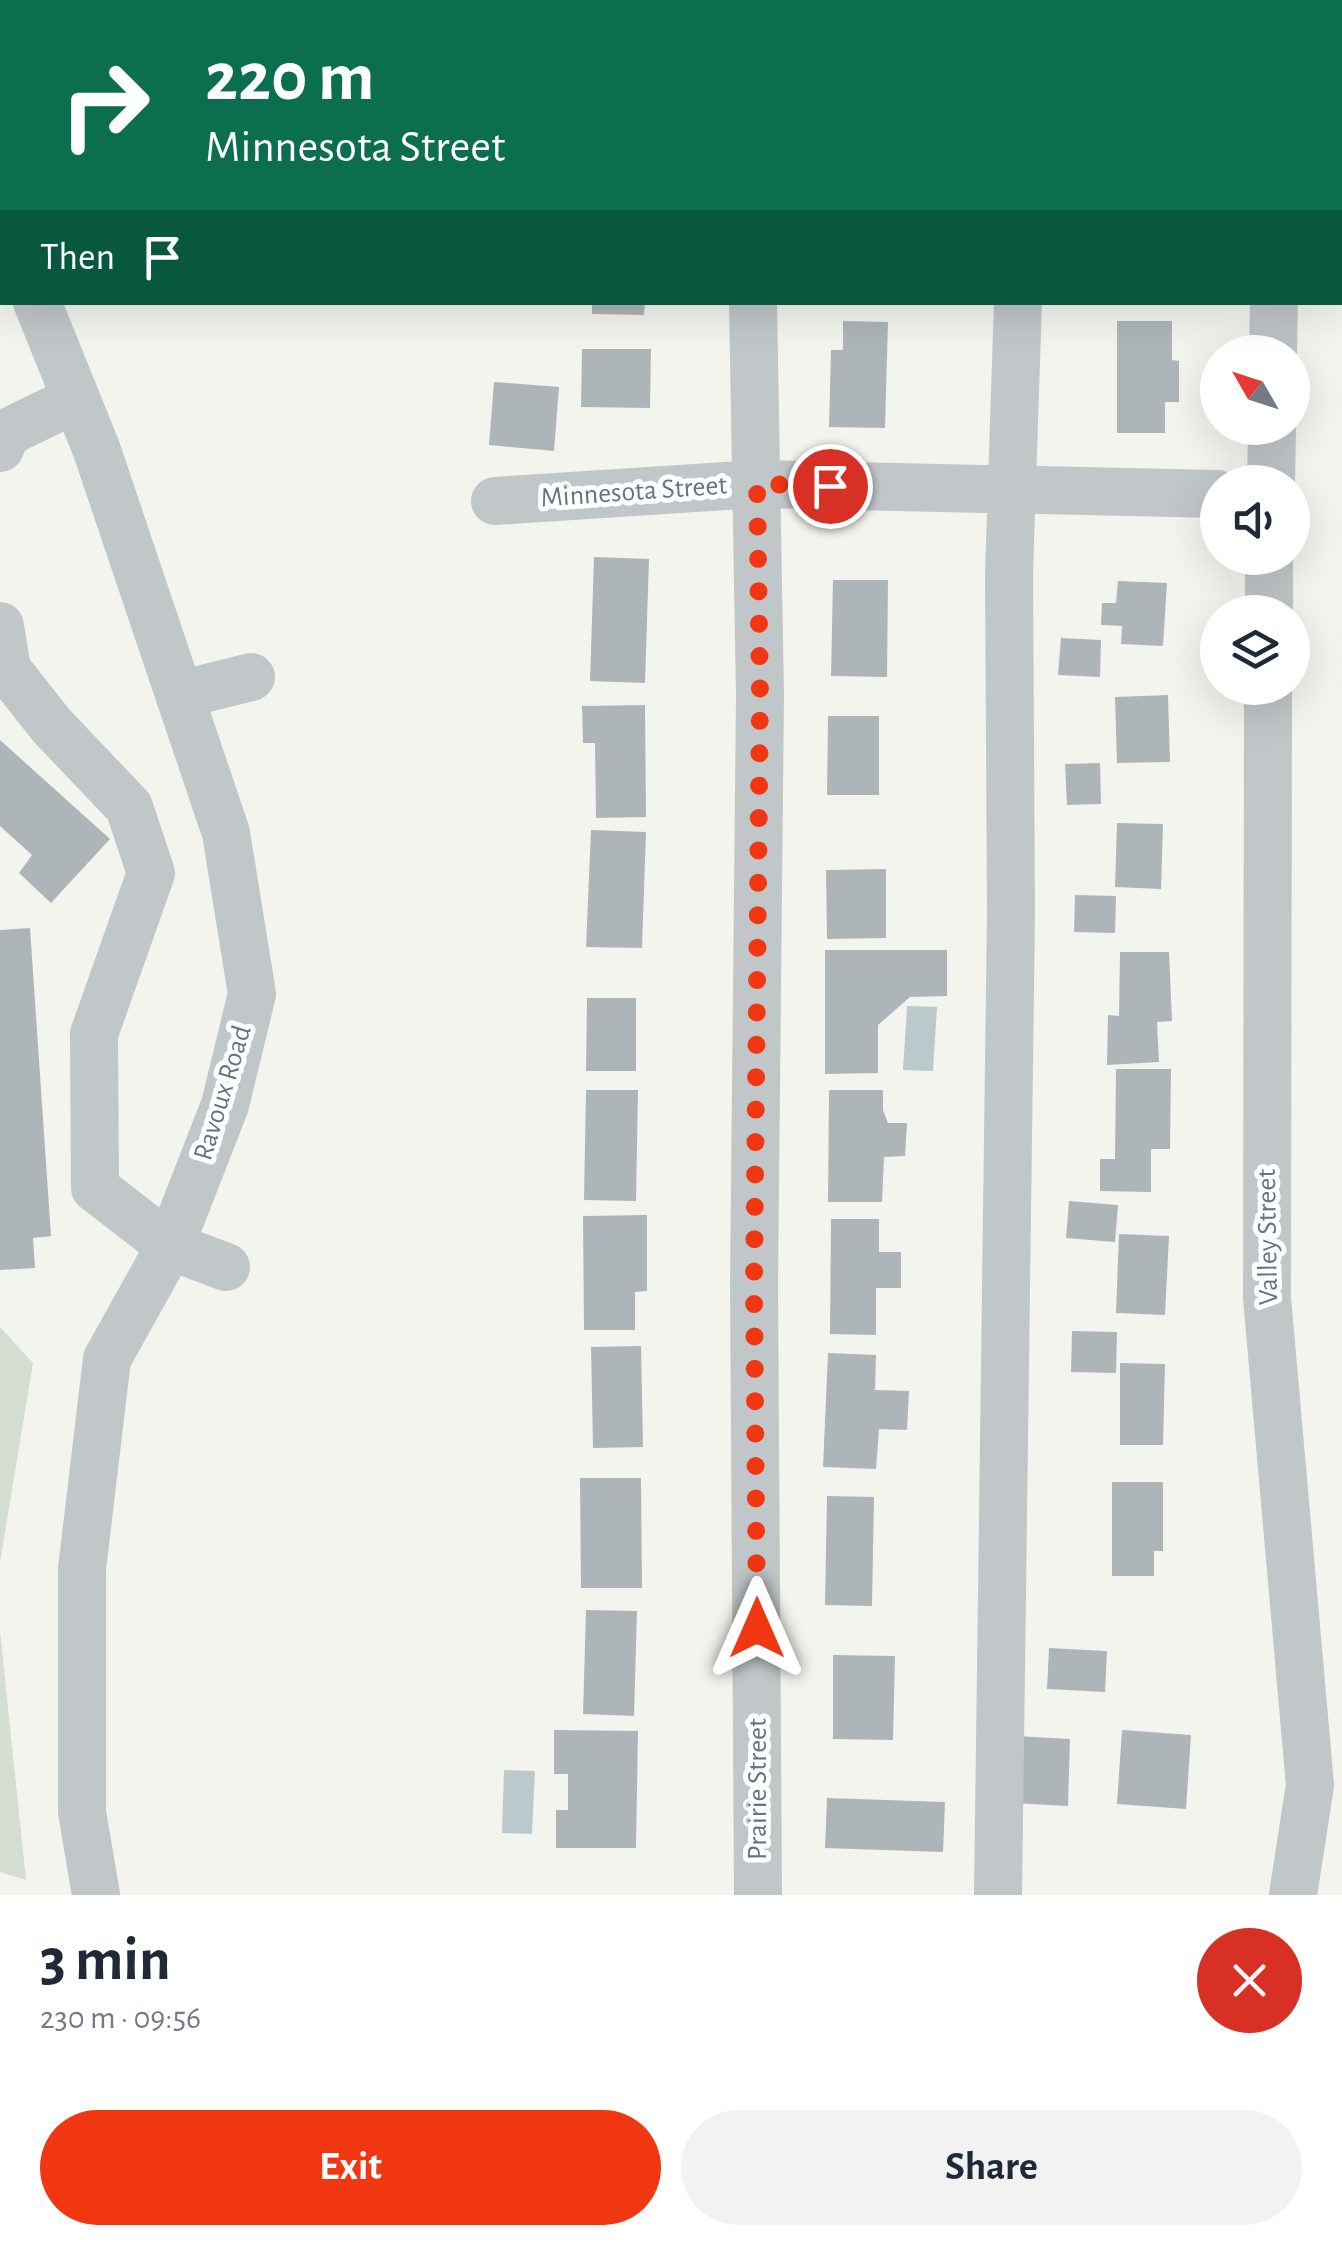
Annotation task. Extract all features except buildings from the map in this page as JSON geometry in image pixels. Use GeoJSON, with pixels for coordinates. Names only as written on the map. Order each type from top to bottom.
{"type":"FeatureCollection","features":[{"type":"Feature","properties":{"kind":"street","name":"Ravoux Road"},"geometry":{"type":"LineString","coordinates":[[38,305],[96,448],[226,833],[252,994],[225,1105],[170,1246],[108,1359],[82,1569],[82,1812],[96,1895]]}},
{"type":"Feature","properties":{"kind":"street","name":"Prairie Street"},"geometry":{"type":"LineString","coordinates":[[753,305],[760,695],[754,1284],[758,1895]]}},
{"type":"Feature","properties":{"kind":"street"},"geometry":{"type":"LineString","coordinates":[[998,1895],[1008,1336],[1012,490],[1018,305]]}},
{"type":"Feature","properties":{"kind":"street"},"geometry":{"type":"LineString","coordinates":[[1273,335],[1274,305]]}},
{"type":"Feature","properties":{"kind":"street"},"geometry":{"type":"LineString","coordinates":[[0,448],[6,432],[76,399]]}},
{"type":"Feature","properties":{"kind":"street","name":"Minnesota Street"},"geometry":{"type":"LineString","coordinates":[[496,501],[757,484],[1200,494]]}},
{"type":"Feature","properties":{"kind":"street"},"geometry":{"type":"LineString","coordinates":[[0,626],[7,669],[51,725],[129,807],[151,873],[94,1034],[96,1188],[170,1246],[226,1267]]}},
{"type":"Feature","properties":{"kind":"street"},"geometry":{"type":"LineString","coordinates":[[179,696],[252,677]]}},
{"type":"Feature","properties":{"kind":"street","name":"Valley Street"},"geometry":{"type":"LineString","coordinates":[[1268,705],[1267,1298],[1326,1785],[1294,1895]]}},
{"type":"Feature","properties":{"kind":"shaded area"},"geometry":{"type":"Polygon","coordinates":[[[907,1006],[937,1007],[933,1071],[903,1070],[907,1006]]]}},
{"type":"Feature","properties":{"kind":"shaded area"},"geometry":{"type":"Polygon","coordinates":[[[0,1327],[33,1363],[0,1563],[0,1327]]]}},
{"type":"Feature","properties":{"kind":"shaded area"},"geometry":{"type":"Polygon","coordinates":[[[0,1631],[26,1880],[0,1872],[0,1631]]]}},
{"type":"Feature","properties":{"kind":"shaded area"},"geometry":{"type":"Polygon","coordinates":[[[504,1770],[535,1771],[532,1834],[502,1833],[504,1770]]]}},
{"type":"Feature","properties":{"kind":"route"},"geometry":{"type":"LineString","coordinates":[[757,1628],[757,484],[830,486]]}}]}
